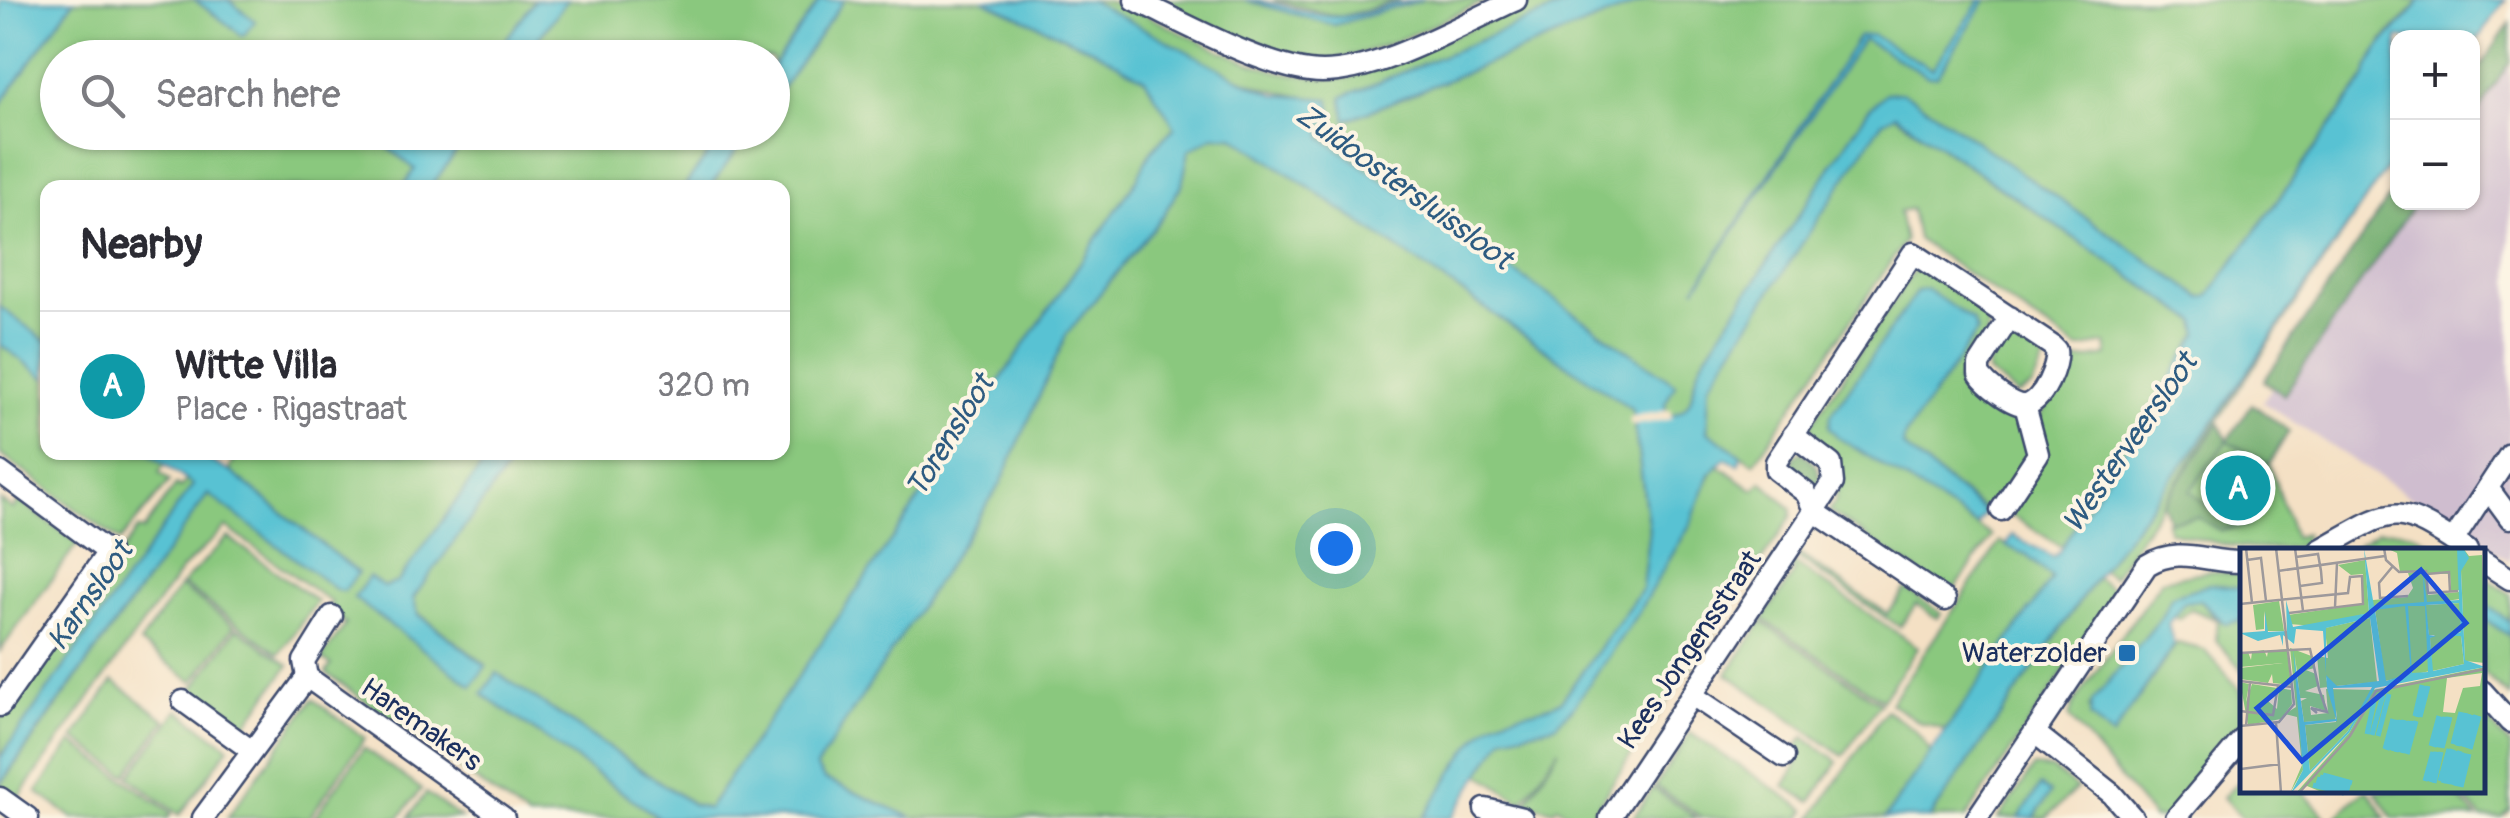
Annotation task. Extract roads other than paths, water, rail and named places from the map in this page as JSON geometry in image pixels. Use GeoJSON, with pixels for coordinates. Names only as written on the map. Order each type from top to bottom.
{"type":"FeatureCollection","features":[{"type":"Feature","properties":{"kind":"street"},"geometry":{"type":"LineString","coordinates":[[1135,0],[1230,45],[1310,72],[1326,72],[1390,55],[1516,0]]}},
{"type":"Feature","properties":{"kind":"street"},"geometry":{"type":"LineString","coordinates":[[1945,600],[1815,512],[1806,493],[1775,466],[1913,253],[2010,317],[2052,346],[2056,366],[2034,401],[2026,405],[2016,404],[1979,374],[1980,365],[2010,317]]}},
{"type":"Feature","properties":{"kind":"street"},"geometry":{"type":"LineString","coordinates":[[2000,510],[2038,454],[2026,405]]}},
{"type":"Feature","properties":{"kind":"street","name":"Kees Jongensstraat"},"geometry":{"type":"LineString","coordinates":[[1610,818],[1833,483],[1834,470],[1793,436]]}},
{"type":"Feature","properties":{"kind":"street"},"geometry":{"type":"LineString","coordinates":[[2323,548],[2374,518],[2396,513],[2419,518],[2460,546],[2488,488],[2510,454]]}},
{"type":"Feature","properties":{"kind":"street"},"geometry":{"type":"LineString","coordinates":[[0,472],[108,552],[0,706]]}},
{"type":"Feature","properties":{"kind":"street"},"geometry":{"type":"LineString","coordinates":[[2488,488],[2510,518]]}},
{"type":"Feature","properties":{"kind":"street"},"geometry":{"type":"LineString","coordinates":[[1978,818],[2147,565],[2162,556],[2189,553],[2240,562]]}},
{"type":"Feature","properties":{"kind":"street"},"geometry":{"type":"LineString","coordinates":[[2485,563],[2510,579]]}},
{"type":"Feature","properties":{"kind":"street"},"geometry":{"type":"LineString","coordinates":[[202,818],[306,677],[304,662],[332,616]]}},
{"type":"Feature","properties":{"kind":"street","name":"Haremakers"},"geometry":{"type":"LineString","coordinates":[[306,677],[504,818]]}},
{"type":"Feature","properties":{"kind":"street"},"geometry":{"type":"LineString","coordinates":[[2485,694],[2510,722]]}},
{"type":"Feature","properties":{"kind":"street"},"geometry":{"type":"LineString","coordinates":[[1692,695],[1784,757]]}},
{"type":"Feature","properties":{"kind":"street"},"geometry":{"type":"LineString","coordinates":[[183,700],[252,751]]}},
{"type":"Feature","properties":{"kind":"street"},"geometry":{"type":"LineString","coordinates":[[2035,733],[2112,794],[2133,818]]}},
{"type":"Feature","properties":{"kind":"street"},"geometry":{"type":"LineString","coordinates":[[2176,818],[2240,742]]}},
{"type":"Feature","properties":{"kind":"street"},"geometry":{"type":"LineString","coordinates":[[0,798],[28,818]]}},
{"type":"Feature","properties":{"kind":"street"},"geometry":{"type":"LineString","coordinates":[[1485,809],[1522,818]]}},
{"type":"Feature","properties":{"kind":"water"},"geometry":{"type":"Polygon","coordinates":[[[0,0],[74,0],[46,40],[40,40],[40,48],[0,105],[0,0]]]}},
{"type":"Feature","properties":{"kind":"water"},"geometry":{"type":"Polygon","coordinates":[[[195,0],[228,0],[255,21],[243,36],[195,0]]]}},
{"type":"Feature","properties":{"kind":"water"},"geometry":{"type":"Polygon","coordinates":[[[535,0],[567,0],[538,40],[506,40],[535,0]]]}},
{"type":"Feature","properties":{"kind":"water"},"geometry":{"type":"Polygon","coordinates":[[[820,0],[844,0],[790,77],[790,42],[820,0]]]}},
{"type":"Feature","properties":{"kind":"water","name":"Westerveersloot"},"geometry":{"type":"Polygon","coordinates":[[[983,0],[1089,0],[1277,95],[1329,99],[1334,120],[1319,124],[1323,138],[1675,384],[1665,404],[1666,417],[1677,414],[1689,403],[1703,360],[1869,109],[1886,93],[1901,92],[1913,98],[2202,298],[2209,296],[2365,79],[2374,56],[2390,36],[2390,163],[2196,447],[2101,570],[1930,818],[1885,818],[2052,578],[2025,554],[2006,546],[2012,535],[2053,557],[2058,553],[2199,334],[2196,321],[1895,115],[1882,122],[1709,385],[1707,431],[1741,455],[1738,465],[1725,458],[1709,474],[1691,523],[1637,614],[1574,706],[1555,725],[1504,737],[1452,818],[1423,818],[1475,740],[1501,718],[1561,701],[1642,589],[1649,529],[1632,409],[1234,136],[1214,136],[1189,150],[1182,184],[1162,217],[1066,335],[1001,483],[816,767],[824,779],[913,818],[659,818],[482,694],[497,673],[692,804],[708,809],[1136,181],[1151,151],[1175,127],[1145,79],[1094,50],[983,0]]]}},
{"type":"Feature","properties":{"kind":"water"},"geometry":{"type":"Polygon","coordinates":[[[1245,0],[1337,17],[1422,0],[1334,25],[1245,0]]]}},
{"type":"Feature","properties":{"kind":"water"},"geometry":{"type":"Polygon","coordinates":[[[1578,0],[1647,0],[1346,120],[1342,97],[1578,0]]]}},
{"type":"Feature","properties":{"kind":"water"},"geometry":{"type":"Polygon","coordinates":[[[1981,0],[1986,0],[1937,76],[1928,76],[1863,39],[1695,289],[1859,36],[1872,35],[1932,69],[1981,0]]]}},
{"type":"Feature","properties":{"kind":"water"},"geometry":{"type":"Polygon","coordinates":[[[2421,0],[2505,0],[2480,36],[2480,30],[2395,30],[2421,0]]]}},
{"type":"Feature","properties":{"kind":"water"},"geometry":{"type":"Polygon","coordinates":[[[391,150],[458,150],[436,180],[408,180],[415,169],[391,150]]]}},
{"type":"Feature","properties":{"kind":"water"},"geometry":{"type":"Polygon","coordinates":[[[711,150],[737,150],[715,180],[689,180],[711,150]]]}},
{"type":"Feature","properties":{"kind":"water"},"geometry":{"type":"Polygon","coordinates":[[[1926,289],[1973,321],[1977,332],[1904,437],[1903,447],[1985,512],[1977,525],[1839,438],[1829,427],[1831,415],[1917,291],[1926,289]]]}},
{"type":"Feature","properties":{"kind":"water"},"geometry":{"type":"Polygon","coordinates":[[[0,307],[40,337],[40,374],[0,344],[0,307]]]}},
{"type":"Feature","properties":{"kind":"water"},"geometry":{"type":"Polygon","coordinates":[[[159,460],[209,460],[232,473],[358,573],[344,591],[337,590],[208,494],[0,784],[0,758],[193,485],[159,460]]]}},
{"type":"Feature","properties":{"kind":"water"},"geometry":{"type":"Polygon","coordinates":[[[486,460],[513,460],[413,598],[418,614],[486,666],[472,686],[354,598],[369,577],[384,587],[398,582],[486,460]]]}},
{"type":"Feature","properties":{"kind":"water"},"geometry":{"type":"Polygon","coordinates":[[[2210,584],[2240,588],[2240,620],[2226,624],[2201,600],[2184,602],[2168,624],[2174,645],[2112,737],[2090,716],[2092,702],[2161,618],[2172,596],[2210,584]]]}},
{"type":"Feature","properties":{"kind":"water"},"geometry":{"type":"Polygon","coordinates":[[[2485,604],[2510,622],[2510,636],[2485,619],[2485,604]]]}},
{"type":"Feature","properties":{"kind":"water"},"geometry":{"type":"Polygon","coordinates":[[[2040,786],[2050,793],[2034,818],[2019,818],[2040,786]]]}},
{"type":"Feature","properties":{"kind":"place","name":"Witte Villa"},"geometry":{"type":"Point","coordinates":[2238,488]}},
{"type":"Feature","properties":{"kind":"place","name":"Waterzolder"},"geometry":{"type":"Point","coordinates":[2127,653]}},
{"type":"Feature","properties":{"kind":"water label","name":"Zuidoostersluissloot"},"geometry":{"type":"Point","coordinates":[1404,187]}},
{"type":"Feature","properties":{"kind":"water label","name":"Torensloot"},"geometry":{"type":"Point","coordinates":[950,436]}},
{"type":"Feature","properties":{"kind":"water label","name":"Karnsloot"},"geometry":{"type":"Point","coordinates":[90,596]}}]}
